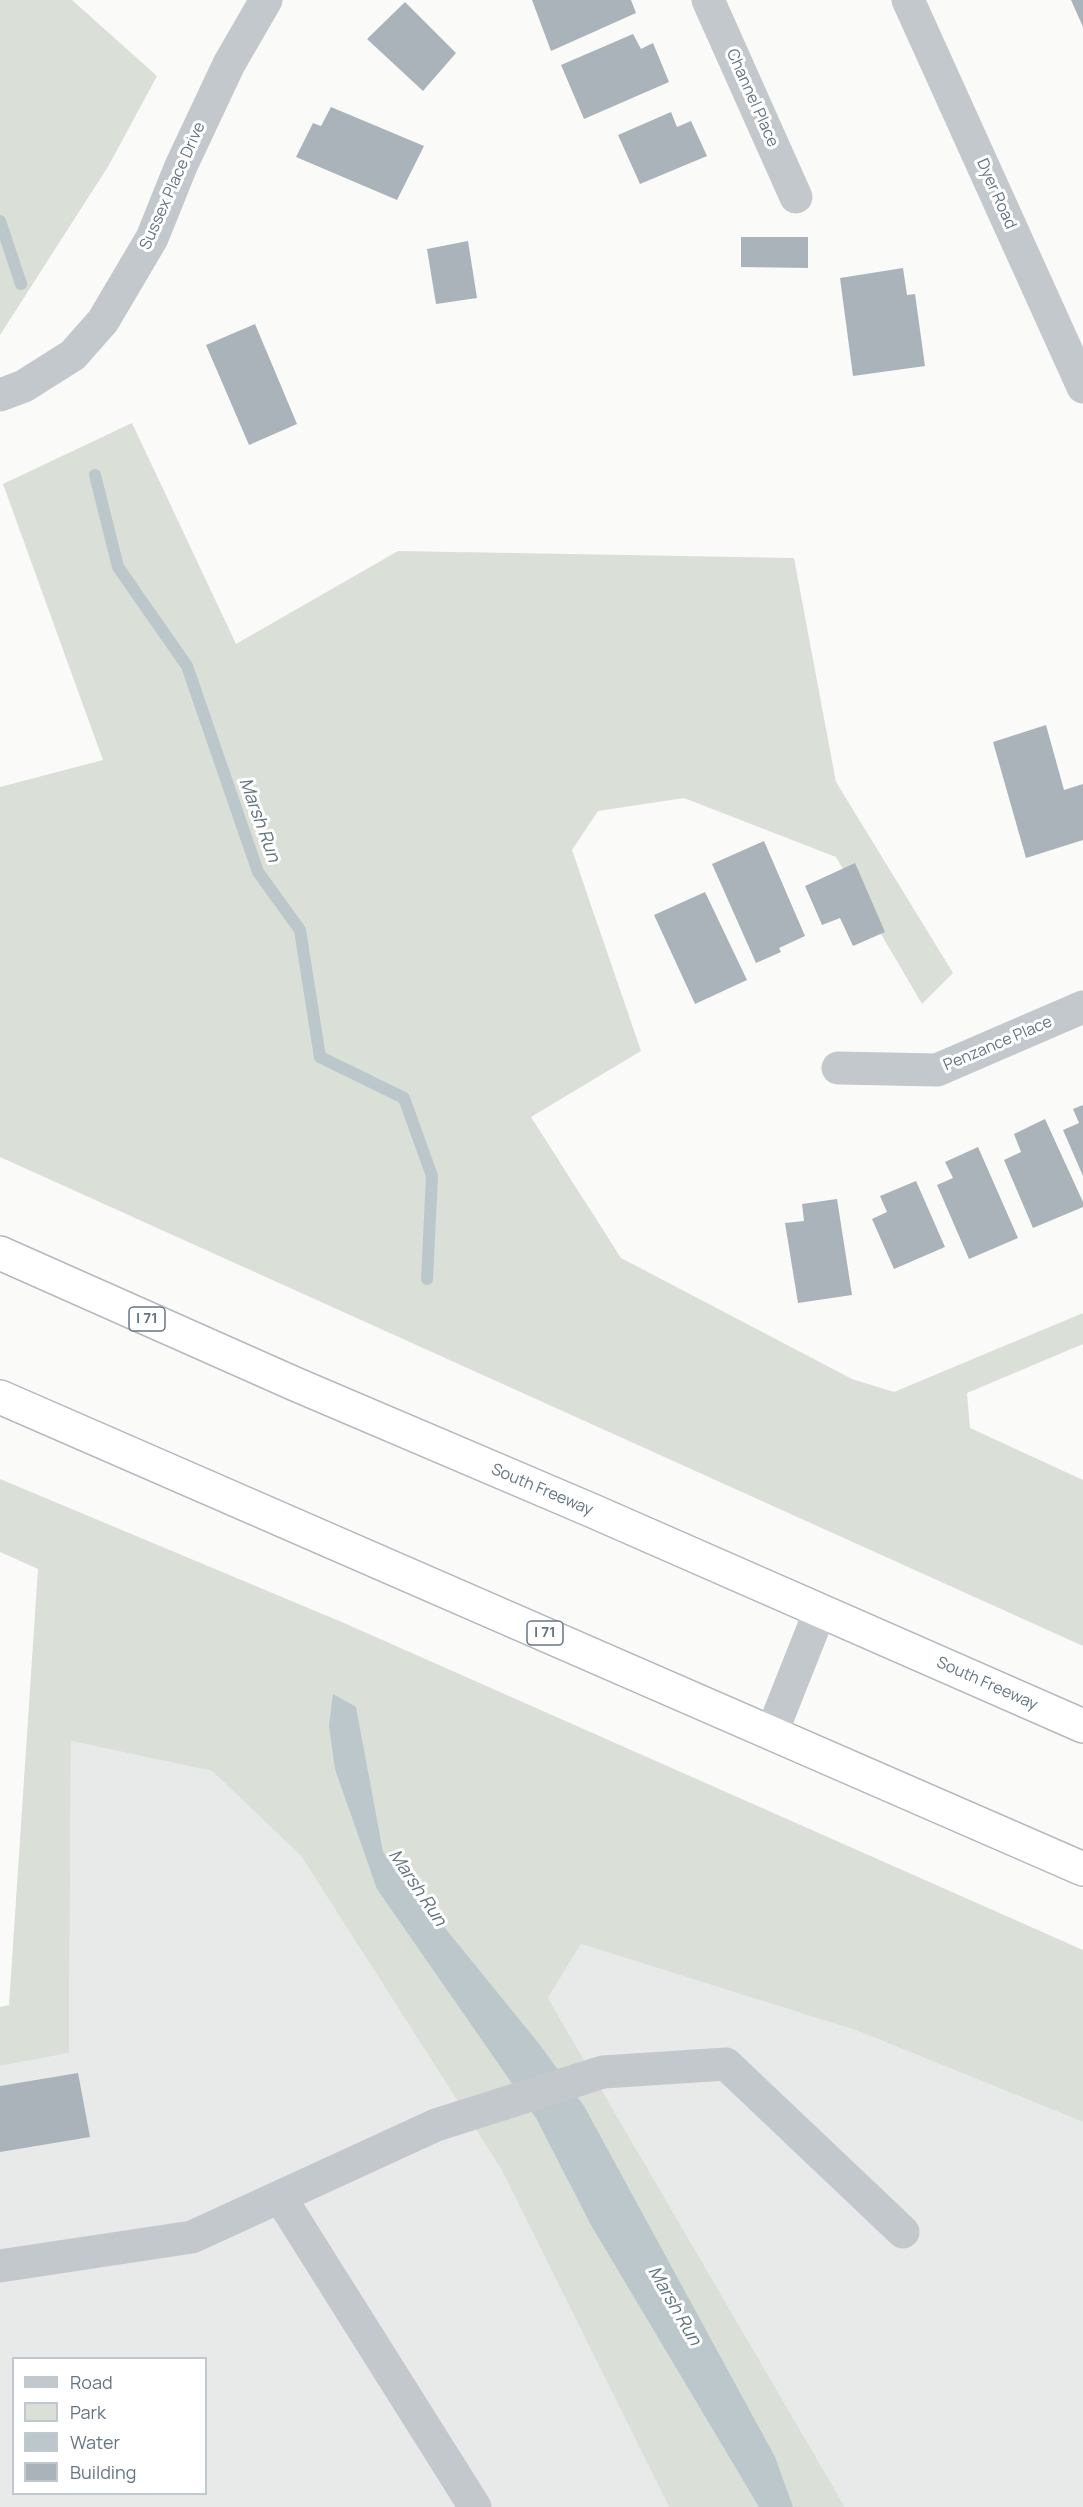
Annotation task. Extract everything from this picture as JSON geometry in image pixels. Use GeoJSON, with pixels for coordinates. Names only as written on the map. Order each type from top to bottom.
{"type":"FeatureCollection","features":[{"type":"Feature","properties":{"kind":"highway","name":"South Freeway"},"geometry":{"type":"LineString","coordinates":[[0,1253],[305,1389],[1083,1726]]}},
{"type":"Feature","properties":{"kind":"highway","name":"I 71"},"geometry":{"type":"LineString","coordinates":[[0,1397],[1083,1869]]}},
{"type":"Feature","properties":{"kind":"street","name":"Sussex Place Drive"},"geometry":{"type":"LineString","coordinates":[[0,395],[24,386],[73,355],[103,321],[152,238],[181,166],[229,63],[266,0]]}},
{"type":"Feature","properties":{"kind":"street","name":"Channel Place"},"geometry":{"type":"LineString","coordinates":[[708,0],[796,197]]}},
{"type":"Feature","properties":{"kind":"street","name":"Dyer Road"},"geometry":{"type":"LineString","coordinates":[[908,0],[1083,387]]}},
{"type":"Feature","properties":{"kind":"street","name":"Penzance Place"},"geometry":{"type":"LineString","coordinates":[[838,1068],[937,1070],[1083,1007]]}},
{"type":"Feature","properties":{"kind":"street"},"geometry":{"type":"LineString","coordinates":[[772,1732],[820,1611]]}},
{"type":"Feature","properties":{"kind":"street"},"geometry":{"type":"LineString","coordinates":[[0,2266],[192,2237],[436,2125],[603,2072],[726,2064],[903,2232]]}},
{"type":"Feature","properties":{"kind":"street"},"geometry":{"type":"LineString","coordinates":[[280,2197],[475,2507]]}},
{"type":"Feature","properties":{"kind":"shaded area"},"geometry":{"type":"Polygon","coordinates":[[[71,1741],[212,1771],[301,1856],[501,2169],[669,2507],[0,2507],[0,2066],[69,2053],[71,1741]]]}},
{"type":"Feature","properties":{"kind":"shaded area"},"geometry":{"type":"Polygon","coordinates":[[[581,1944],[858,2031],[1083,2122],[1083,2507],[845,2507],[548,1998],[581,1944]]]}},
{"type":"Feature","properties":{"kind":"green space"},"geometry":{"type":"Polygon","coordinates":[[[0,0],[72,0],[157,76],[109,165],[0,335],[0,0]]]}},
{"type":"Feature","properties":{"kind":"green space"},"geometry":{"type":"Polygon","coordinates":[[[132,423],[236,644],[398,551],[794,558],[836,782],[953,973],[922,1004],[836,857],[684,798],[598,811],[572,850],[641,1051],[531,1117],[621,1258],[852,1379],[894,1392],[1083,1313],[1083,1344],[967,1393],[970,1428],[1083,1480],[1083,1646],[0,1157],[0,787],[103,760],[3,484],[132,423]]]}},
{"type":"Feature","properties":{"kind":"green space"},"geometry":{"type":"Polygon","coordinates":[[[0,1479],[344,1623],[1083,1950],[1083,2122],[858,2031],[581,1944],[548,1998],[845,2507],[669,2507],[501,2169],[301,1856],[212,1771],[71,1741],[69,2053],[0,2066],[0,2007],[9,2005],[38,1569],[0,1552],[0,1479]]]}},
{"type":"Feature","properties":{"kind":"water"},"geometry":{"type":"Polygon","coordinates":[[[333,1694],[356,1707],[383,1852],[540,2045],[584,2106],[775,2457],[793,2507],[759,2507],[591,2225],[536,2118],[377,1889],[335,1769],[329,1726],[333,1694]]]}},
{"type":"Feature","properties":{"kind":"building"},"geometry":{"type":"Polygon","coordinates":[[[532,0],[631,0],[636,13],[551,51],[532,0]]]}},
{"type":"Feature","properties":{"kind":"building"},"geometry":{"type":"Polygon","coordinates":[[[1071,0],[1083,0],[1083,27],[1071,0]]]}},
{"type":"Feature","properties":{"kind":"building"},"geometry":{"type":"Polygon","coordinates":[[[405,2],[456,53],[423,91],[367,39],[405,2]]]}},
{"type":"Feature","properties":{"kind":"building"},"geometry":{"type":"Polygon","coordinates":[[[633,34],[641,49],[653,43],[669,82],[584,119],[561,65],[633,34]]]}},
{"type":"Feature","properties":{"kind":"building"},"geometry":{"type":"Polygon","coordinates":[[[331,107],[424,146],[397,200],[296,157],[313,123],[321,126],[331,107]]]}},
{"type":"Feature","properties":{"kind":"building"},"geometry":{"type":"Polygon","coordinates":[[[671,112],[677,127],[691,121],[707,156],[640,184],[618,135],[671,112]]]}},
{"type":"Feature","properties":{"kind":"building"},"geometry":{"type":"Polygon","coordinates":[[[741,237],[808,237],[808,268],[741,267],[741,237]]]}},
{"type":"Feature","properties":{"kind":"building"},"geometry":{"type":"Polygon","coordinates":[[[468,241],[477,298],[436,304],[427,249],[468,241]]]}},
{"type":"Feature","properties":{"kind":"building"},"geometry":{"type":"Polygon","coordinates":[[[903,268],[907,295],[915,294],[925,366],[853,376],[840,278],[903,268]]]}},
{"type":"Feature","properties":{"kind":"building"},"geometry":{"type":"Polygon","coordinates":[[[255,324],[297,424],[249,445],[206,345],[255,324]]]}},
{"type":"Feature","properties":{"kind":"building"},"geometry":{"type":"Polygon","coordinates":[[[1046,725],[1064,790],[1083,784],[1083,840],[1026,858],[993,742],[1046,725]]]}},
{"type":"Feature","properties":{"kind":"building"},"geometry":{"type":"Polygon","coordinates":[[[764,841],[805,936],[779,948],[781,952],[756,963],[712,864],[764,841]]]}},
{"type":"Feature","properties":{"kind":"building"},"geometry":{"type":"Polygon","coordinates":[[[855,863],[885,932],[853,946],[840,918],[822,925],[805,886],[855,863]]]}},
{"type":"Feature","properties":{"kind":"building"},"geometry":{"type":"Polygon","coordinates":[[[705,892],[747,980],[695,1004],[654,915],[705,892]]]}},
{"type":"Feature","properties":{"kind":"building"},"geometry":{"type":"Polygon","coordinates":[[[1083,1105],[1083,1176],[1063,1130],[1079,1123],[1073,1109],[1083,1105]]]}},
{"type":"Feature","properties":{"kind":"building"},"geometry":{"type":"Polygon","coordinates":[[[1045,1119],[1083,1202],[1083,1207],[1033,1228],[1004,1160],[1021,1152],[1014,1134],[1045,1119]]]}},
{"type":"Feature","properties":{"kind":"building"},"geometry":{"type":"Polygon","coordinates":[[[978,1147],[1018,1238],[969,1259],[937,1185],[953,1178],[945,1162],[978,1147]]]}},
{"type":"Feature","properties":{"kind":"building"},"geometry":{"type":"Polygon","coordinates":[[[916,1181],[945,1247],[894,1269],[872,1219],[887,1212],[880,1196],[916,1181]]]}},
{"type":"Feature","properties":{"kind":"building"},"geometry":{"type":"Polygon","coordinates":[[[837,1199],[852,1295],[798,1303],[785,1223],[804,1221],[802,1204],[837,1199]]]}},
{"type":"Feature","properties":{"kind":"building"},"geometry":{"type":"Polygon","coordinates":[[[78,2073],[90,2137],[0,2152],[0,2086],[78,2073]]]}},
{"type":"Feature","properties":{"kind":"waterway","name":"Marsh Run"},"geometry":{"type":"LineString","coordinates":[[0,221],[21,284]]}},
{"type":"Feature","properties":{"kind":"waterway","name":"Marsh Run"},"geometry":{"type":"LineString","coordinates":[[95,475],[118,567],[187,666],[258,872],[300,930],[320,1057],[404,1098],[432,1176],[427,1279]]}}]}
